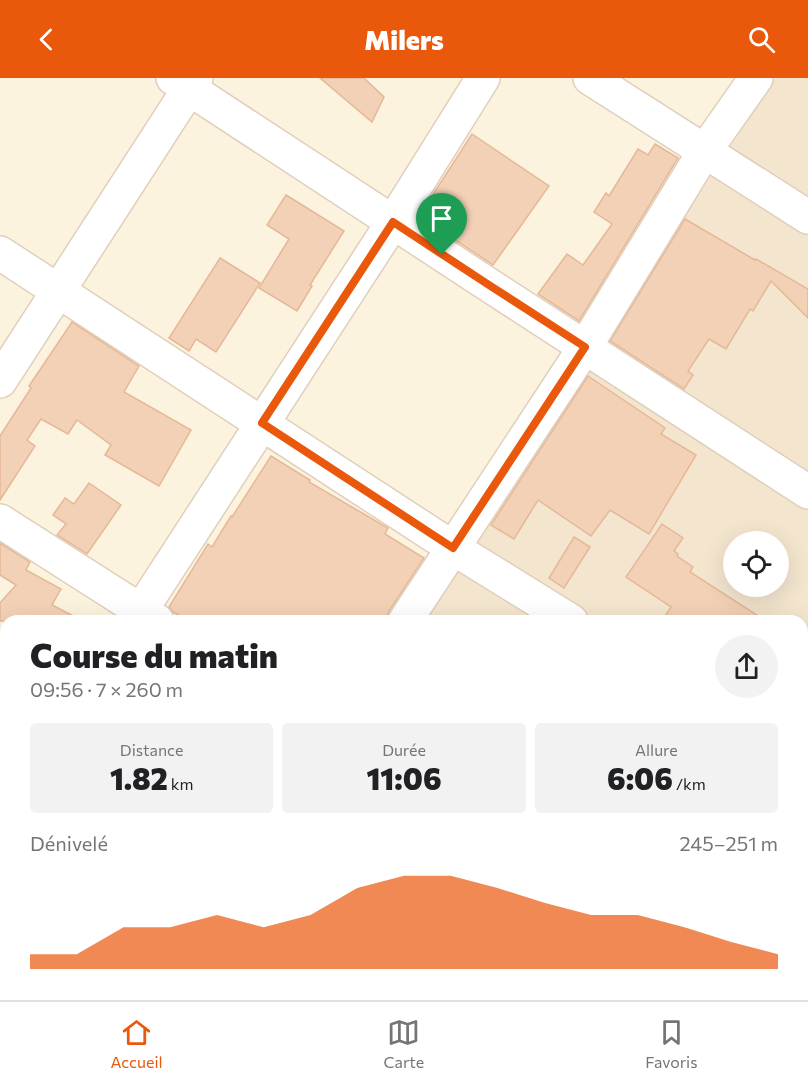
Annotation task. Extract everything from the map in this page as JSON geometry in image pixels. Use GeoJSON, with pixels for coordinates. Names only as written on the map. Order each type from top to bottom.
{"type":"FeatureCollection","features":[{"type":"Feature","properties":{"kind":"street"},"geometry":{"type":"LineString","coordinates":[[146,615],[262,423],[393,222],[483,78]]}},
{"type":"Feature","properties":{"kind":"street"},"geometry":{"type":"LineString","coordinates":[[409,615],[585,347],[704,152],[756,78]]}},
{"type":"Feature","properties":{"kind":"street"},"geometry":{"type":"LineString","coordinates":[[598,80],[704,152],[808,217]]}},
{"type":"Feature","properties":{"kind":"street"},"geometry":{"type":"LineString","coordinates":[[0,381],[186,82],[393,222],[808,492]]}},
{"type":"Feature","properties":{"kind":"street"},"geometry":{"type":"LineString","coordinates":[[0,253],[453,548],[561,615]]}},
{"type":"Feature","properties":{"kind":"street"},"geometry":{"type":"LineString","coordinates":[[0,521],[140,615]]}},
{"type":"Feature","properties":{"kind":"shaded area"},"geometry":{"type":"Polygon","coordinates":[[[775,78],[808,78],[808,615],[426,615],[775,78]]]}},
{"type":"Feature","properties":{"kind":"building"},"geometry":{"type":"Polygon","coordinates":[[[320,78],[364,78],[384,97],[372,122],[320,78]]]}},
{"type":"Feature","properties":{"kind":"building"},"geometry":{"type":"Polygon","coordinates":[[[472,134],[549,186],[493,265],[419,216],[472,134]]]}},
{"type":"Feature","properties":{"kind":"building"},"geometry":{"type":"Polygon","coordinates":[[[655,144],[678,158],[579,321],[538,294],[567,254],[583,265],[612,224],[594,212],[606,193],[609,196],[638,149],[648,155],[655,144]]]}},
{"type":"Feature","properties":{"kind":"building"},"geometry":{"type":"Polygon","coordinates":[[[286,195],[344,231],[310,285],[312,286],[297,311],[259,288],[289,239],[267,225],[286,195]]]}},
{"type":"Feature","properties":{"kind":"building"},"geometry":{"type":"Polygon","coordinates":[[[685,219],[808,289],[808,318],[771,281],[753,311],[750,309],[726,349],[709,339],[688,371],[693,375],[684,389],[610,341],[685,219]]]}},
{"type":"Feature","properties":{"kind":"building"},"geometry":{"type":"Polygon","coordinates":[[[220,258],[260,283],[216,352],[196,339],[189,351],[169,338],[220,258]]]}},
{"type":"Feature","properties":{"kind":"building"},"geometry":{"type":"Polygon","coordinates":[[[72,322],[139,366],[124,392],[191,430],[159,486],[105,455],[111,445],[77,420],[68,434],[41,419],[27,440],[35,446],[0,500],[0,436],[31,388],[29,386],[72,322]]]}},
{"type":"Feature","properties":{"kind":"building"},"geometry":{"type":"Polygon","coordinates":[[[588,376],[665,428],[661,434],[696,455],[649,534],[610,510],[591,536],[538,500],[514,539],[491,525],[588,376]]]}},
{"type":"Feature","properties":{"kind":"building"},"geometry":{"type":"Polygon","coordinates":[[[271,456],[310,480],[309,482],[388,528],[385,534],[424,558],[388,615],[178,615],[169,607],[208,544],[212,547],[271,456]]]}},
{"type":"Feature","properties":{"kind":"building"},"geometry":{"type":"Polygon","coordinates":[[[89,483],[121,505],[87,554],[57,535],[66,524],[53,515],[65,498],[74,504],[89,483]]]}},
{"type":"Feature","properties":{"kind":"building"},"geometry":{"type":"Polygon","coordinates":[[[662,524],[683,538],[674,551],[678,554],[677,556],[693,567],[690,572],[723,593],[723,597],[729,597],[757,615],[666,615],[671,607],[626,577],[662,524]]]}},
{"type":"Feature","properties":{"kind":"building"},"geometry":{"type":"Polygon","coordinates":[[[574,537],[590,547],[564,588],[549,578],[574,537]]]}},
{"type":"Feature","properties":{"kind":"building"},"geometry":{"type":"Polygon","coordinates":[[[0,543],[30,562],[26,570],[61,589],[52,605],[71,615],[0,615],[0,603],[16,585],[0,575],[0,543]]]}},
{"type":"Feature","properties":{"kind":"route"},"geometry":{"type":"LineString","coordinates":[[393,222],[442,255],[585,347],[453,548],[262,423],[393,222]]}}]}
